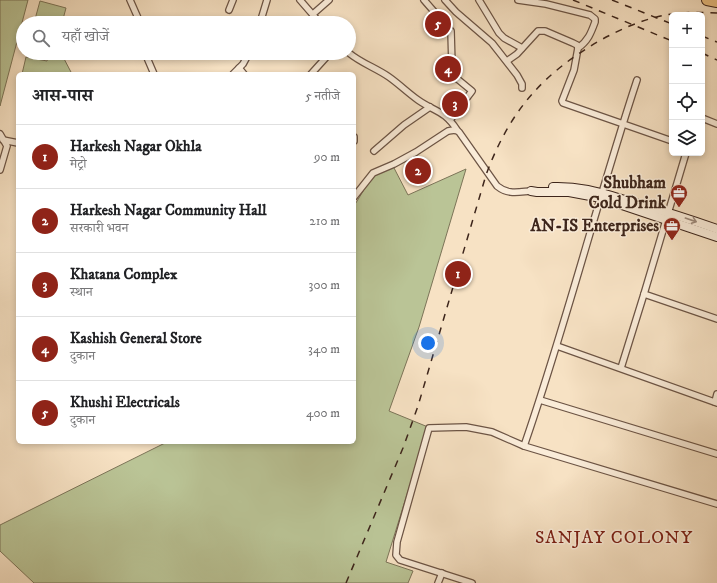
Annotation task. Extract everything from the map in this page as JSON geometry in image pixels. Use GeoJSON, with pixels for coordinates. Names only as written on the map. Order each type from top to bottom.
{"type":"FeatureCollection","features":[{"type":"Feature","properties":{"kind":"highway"},"geometry":{"type":"LineString","coordinates":[[708,0],[717,2]]}},
{"type":"Feature","properties":{"kind":"street"},"geometry":{"type":"LineString","coordinates":[[130,0],[137,16]]}},
{"type":"Feature","properties":{"kind":"street"},"geometry":{"type":"LineString","coordinates":[[229,10],[233,0]]}},
{"type":"Feature","properties":{"kind":"street"},"geometry":{"type":"LineString","coordinates":[[262,16],[267,0]]}},
{"type":"Feature","properties":{"kind":"street"},"geometry":{"type":"LineString","coordinates":[[300,0],[313,14],[329,0]]}},
{"type":"Feature","properties":{"kind":"street"},"geometry":{"type":"LineString","coordinates":[[424,0],[451,31],[452,66],[455,77],[472,91],[450,120]]}},
{"type":"Feature","properties":{"kind":"street"},"geometry":{"type":"LineString","coordinates":[[445,0],[456,12],[492,43],[508,61],[520,80],[522,88]]}},
{"type":"Feature","properties":{"kind":"street"},"geometry":{"type":"LineString","coordinates":[[479,0],[499,33],[504,38],[522,48]]}},
{"type":"Feature","properties":{"kind":"street"},"geometry":{"type":"LineString","coordinates":[[518,0],[546,4],[593,17],[595,22],[590,34],[586,42],[578,48],[574,70],[562,103],[669,140]]}},
{"type":"Feature","properties":{"kind":"street"},"geometry":{"type":"LineString","coordinates":[[508,61],[536,33],[541,30],[573,43],[577,45],[578,48]]}},
{"type":"Feature","properties":{"kind":"street"},"geometry":{"type":"LineString","coordinates":[[356,58],[367,66],[387,76],[418,100],[440,111],[450,120],[497,186],[504,191],[511,193],[531,191],[569,192],[602,196],[717,229]]}},
{"type":"Feature","properties":{"kind":"street"},"geometry":{"type":"LineString","coordinates":[[148,60],[153,72]]}},
{"type":"Feature","properties":{"kind":"street"},"geometry":{"type":"LineString","coordinates":[[235,72],[245,60]]}},
{"type":"Feature","properties":{"kind":"street"},"geometry":{"type":"LineString","coordinates":[[313,72],[324,60]]}},
{"type":"Feature","properties":{"kind":"street"},"geometry":{"type":"LineString","coordinates":[[239,68],[242,72]]}},
{"type":"Feature","properties":{"kind":"street"},"geometry":{"type":"LineString","coordinates":[[524,446],[557,346],[622,124],[637,80]]}},
{"type":"Feature","properties":{"kind":"street"},"geometry":{"type":"LineString","coordinates":[[374,151],[404,125],[430,107]]}},
{"type":"Feature","properties":{"kind":"street"},"geometry":{"type":"LineString","coordinates":[[705,119],[717,124]]}},
{"type":"Feature","properties":{"kind":"street"},"geometry":{"type":"LineString","coordinates":[[356,194],[374,172],[411,155],[448,131],[457,130]]}},
{"type":"Feature","properties":{"kind":"street"},"geometry":{"type":"LineString","coordinates":[[0,134],[7,146],[0,170]]}},
{"type":"Feature","properties":{"kind":"street"},"geometry":{"type":"LineString","coordinates":[[3,140],[16,143]]}},
{"type":"Feature","properties":{"kind":"street"},"geometry":{"type":"LineString","coordinates":[[621,368],[685,156]]}},
{"type":"Feature","properties":{"kind":"street"},"geometry":{"type":"LineString","coordinates":[[668,216],[717,237]]}},
{"type":"Feature","properties":{"kind":"street"},"geometry":{"type":"LineString","coordinates":[[644,294],[717,318]]}},
{"type":"Feature","properties":{"kind":"street"},"geometry":{"type":"LineString","coordinates":[[557,346],[716,402],[717,394]]}},
{"type":"Feature","properties":{"kind":"street"},"geometry":{"type":"LineString","coordinates":[[540,400],[717,454]]}},
{"type":"Feature","properties":{"kind":"street"},"geometry":{"type":"LineString","coordinates":[[472,583],[400,560],[396,555],[397,542],[428,428],[431,427],[466,427],[492,432],[524,446],[717,504]]}},
{"type":"Feature","properties":{"kind":"street"},"geometry":{"type":"LineString","coordinates":[[438,583],[442,573]]}},
{"type":"Feature","properties":{"kind":"green space"},"geometry":{"type":"Polygon","coordinates":[[[0,0],[28,0],[24,16],[16,16],[16,45],[0,106],[0,0]]]}},
{"type":"Feature","properties":{"kind":"green space"},"geometry":{"type":"Polygon","coordinates":[[[40,1],[66,8],[64,16],[36,16],[40,1]]]}},
{"type":"Feature","properties":{"kind":"green space"},"geometry":{"type":"Polygon","coordinates":[[[25,60],[65,60],[71,72],[22,72],[25,60]]]}},
{"type":"Feature","properties":{"kind":"green space"},"geometry":{"type":"Polygon","coordinates":[[[393,166],[408,195],[466,169],[419,327],[389,411],[428,427],[386,562],[413,571],[408,583],[34,583],[0,551],[0,525],[163,444],[356,444],[356,203],[373,175],[393,166]]]}},
{"type":"Feature","properties":{"kind":"railway"},"geometry":{"type":"LineString","coordinates":[[573,0],[669,40]]}},
{"type":"Feature","properties":{"kind":"railway"},"geometry":{"type":"LineString","coordinates":[[612,0],[669,23]]}},
{"type":"Feature","properties":{"kind":"railway"},"geometry":{"type":"LineString","coordinates":[[346,583],[403,448],[418,406],[486,175],[500,142],[512,121],[526,101],[546,79],[577,55],[612,34],[649,19],[666,15],[691,12],[717,13]]}},
{"type":"Feature","properties":{"kind":"railway"},"geometry":{"type":"LineString","coordinates":[[705,37],[717,42]]}},
{"type":"Feature","properties":{"kind":"railway"},"geometry":{"type":"LineString","coordinates":[[705,54],[717,60]]}},
{"type":"Feature","properties":{"kind":"place","name":"Khushi Electricals"},"geometry":{"type":"Point","coordinates":[438,24]}},
{"type":"Feature","properties":{"kind":"place","name":"Kashish General Store"},"geometry":{"type":"Point","coordinates":[448,69]}},
{"type":"Feature","properties":{"kind":"place","name":"Khatana Complex"},"geometry":{"type":"Point","coordinates":[455,104]}},
{"type":"Feature","properties":{"kind":"place","name":"Harkesh Nagar Community Hall"},"geometry":{"type":"Point","coordinates":[418,171]}},
{"type":"Feature","properties":{"kind":"place","name":"Shubham Cold Drink"},"geometry":{"type":"Point","coordinates":[679,208]}},
{"type":"Feature","properties":{"kind":"place","name":"AN-IS Enterprises"},"geometry":{"type":"Point","coordinates":[672,241]}},
{"type":"Feature","properties":{"kind":"place","name":"Harkesh Nagar Okhla"},"geometry":{"type":"Point","coordinates":[458,274]}},
{"type":"Feature","properties":{"kind":"district","name":"SANJAY COLONY"},"geometry":{"type":"Point","coordinates":[614,538]}}]}
